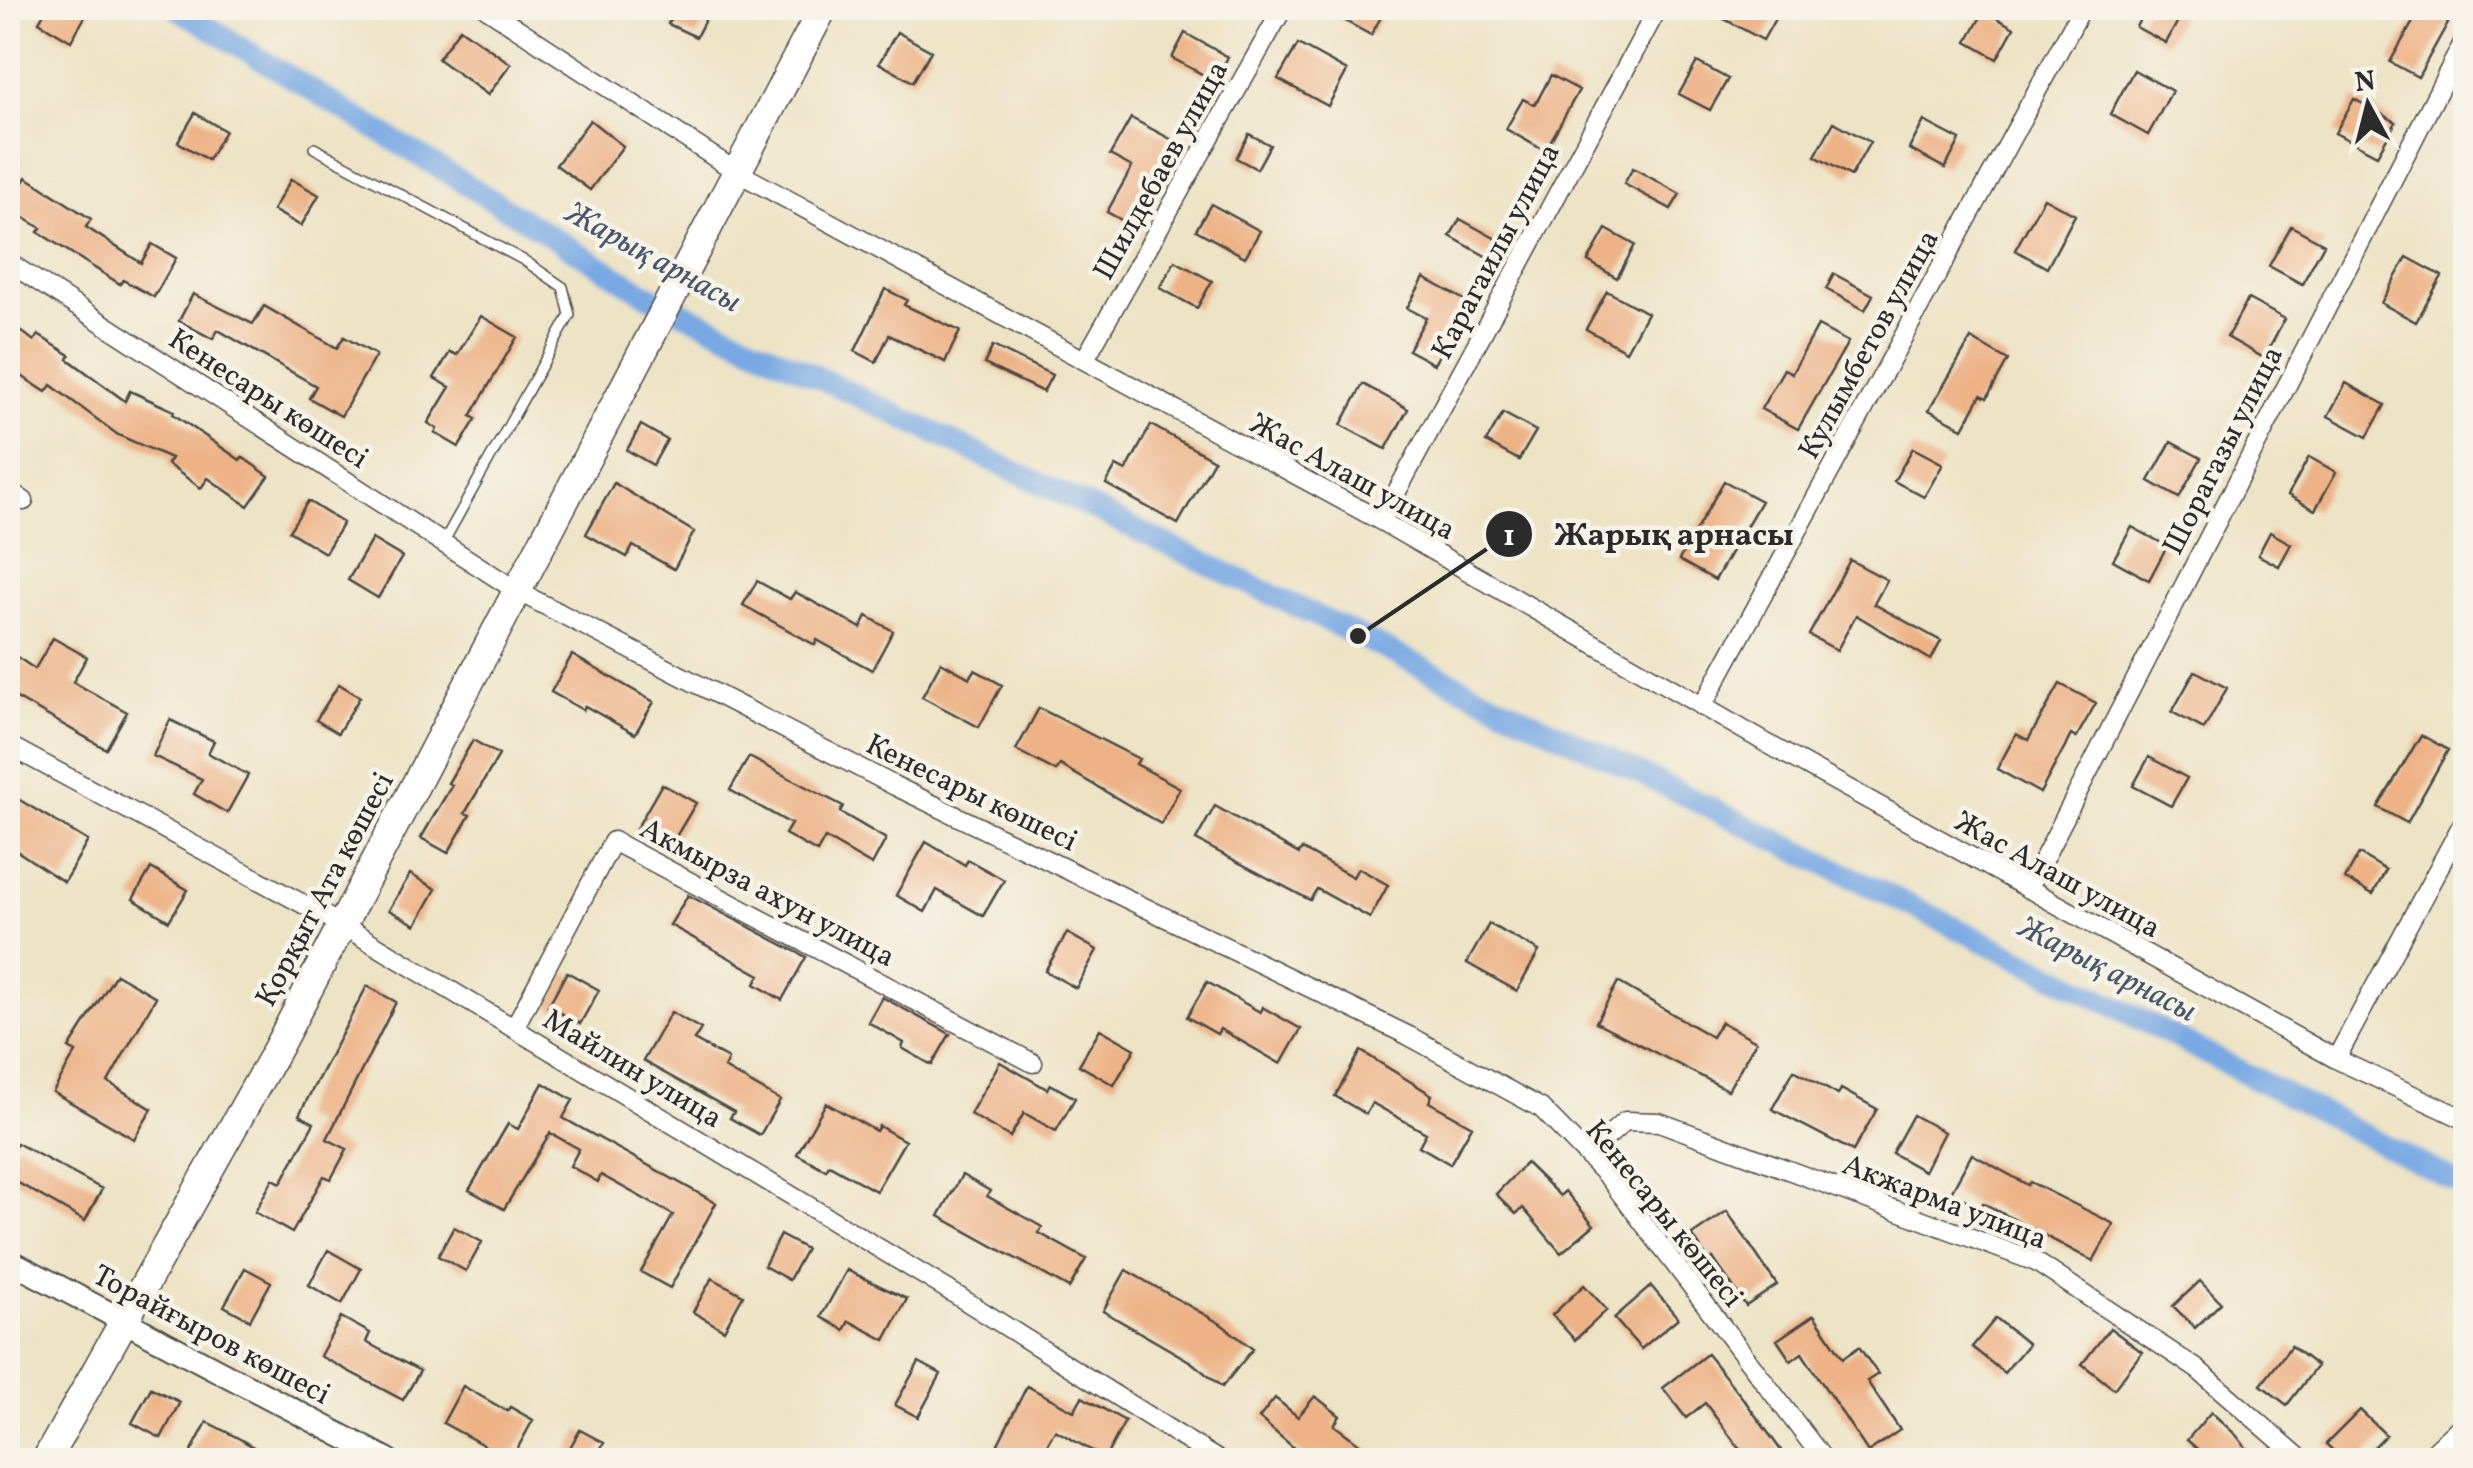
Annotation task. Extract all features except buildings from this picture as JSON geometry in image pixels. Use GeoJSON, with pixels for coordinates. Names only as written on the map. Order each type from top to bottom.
{"type":"FeatureCollection","features":[{"type":"Feature","properties":{"kind":"main road"},"geometry":{"type":"LineString","coordinates":[[737,172],[823,8]]}},
{"type":"Feature","properties":{"kind":"main road","name":"Қорқыт Ата көшесі"},"geometry":{"type":"LineString","coordinates":[[46,1460],[278,1047],[737,172]]}},
{"type":"Feature","properties":{"kind":"street","name":"Жас Алаш улица"},"geometry":{"type":"LineString","coordinates":[[486,8],[737,172],[1381,522],[1702,707],[2336,1059],[2466,1120]]}},
{"type":"Feature","properties":{"kind":"street","name":"Шилдебаев улица"},"geometry":{"type":"LineString","coordinates":[[1085,360],[1283,8]]}},
{"type":"Feature","properties":{"kind":"street","name":"Карагаилы улица"},"geometry":{"type":"LineString","coordinates":[[1381,522],[1658,8]]}},
{"type":"Feature","properties":{"kind":"street","name":"Кулымбетов улица"},"geometry":{"type":"LineString","coordinates":[[1702,707],[2082,8]]}},
{"type":"Feature","properties":{"kind":"street","name":"Шорагазы улица"},"geometry":{"type":"LineString","coordinates":[[2028,889],[2466,37]]}},
{"type":"Feature","properties":{"kind":"street","name":"Кенесары көшесі"},"geometry":{"type":"LineString","coordinates":[[8,262],[517,591],[896,786],[1409,1036],[1541,1108],[1610,1178],[1824,1460]]}},
{"type":"Feature","properties":{"kind":"street"},"geometry":{"type":"LineString","coordinates":[[8,490],[24,502]]}},
{"type":"Feature","properties":{"kind":"street","name":"Майлин улица"},"geometry":{"type":"LineString","coordinates":[[8,746],[342,924],[928,1278],[1218,1460]]}},
{"type":"Feature","properties":{"kind":"street"},"geometry":{"type":"LineString","coordinates":[[2336,1059],[2466,817]]}},
{"type":"Feature","properties":{"kind":"street","name":"Акмырза ахун улица"},"geometry":{"type":"LineString","coordinates":[[514,1028],[612,841],[1033,1063]]}},
{"type":"Feature","properties":{"kind":"street","name":"Акжарма улица"},"geometry":{"type":"LineString","coordinates":[[1587,1155],[1625,1121],[1659,1122],[2036,1262],[2197,1370],[2302,1460]]}},
{"type":"Feature","properties":{"kind":"street","name":"Торайғыров көшесі"},"geometry":{"type":"LineString","coordinates":[[8,1260],[388,1460]]}},
{"type":"Feature","properties":{"kind":"street"},"geometry":{"type":"LineString","coordinates":[[2425,1460],[2466,1421]]}},
{"type":"Feature","properties":{"kind":"lane"},"geometry":{"type":"LineString","coordinates":[[314,148],[525,262],[563,287],[570,314],[443,543]]}},
{"type":"Feature","properties":{"kind":"waterway","name":"Жарық арнасы"},"geometry":{"type":"LineString","coordinates":[[177,8],[651,297],[2075,986],[2466,1187]]}},
{"type":"Feature","properties":{"kind":"place","name":"Жарық арнасы"},"geometry":{"type":"Point","coordinates":[1358,636]}}]}
